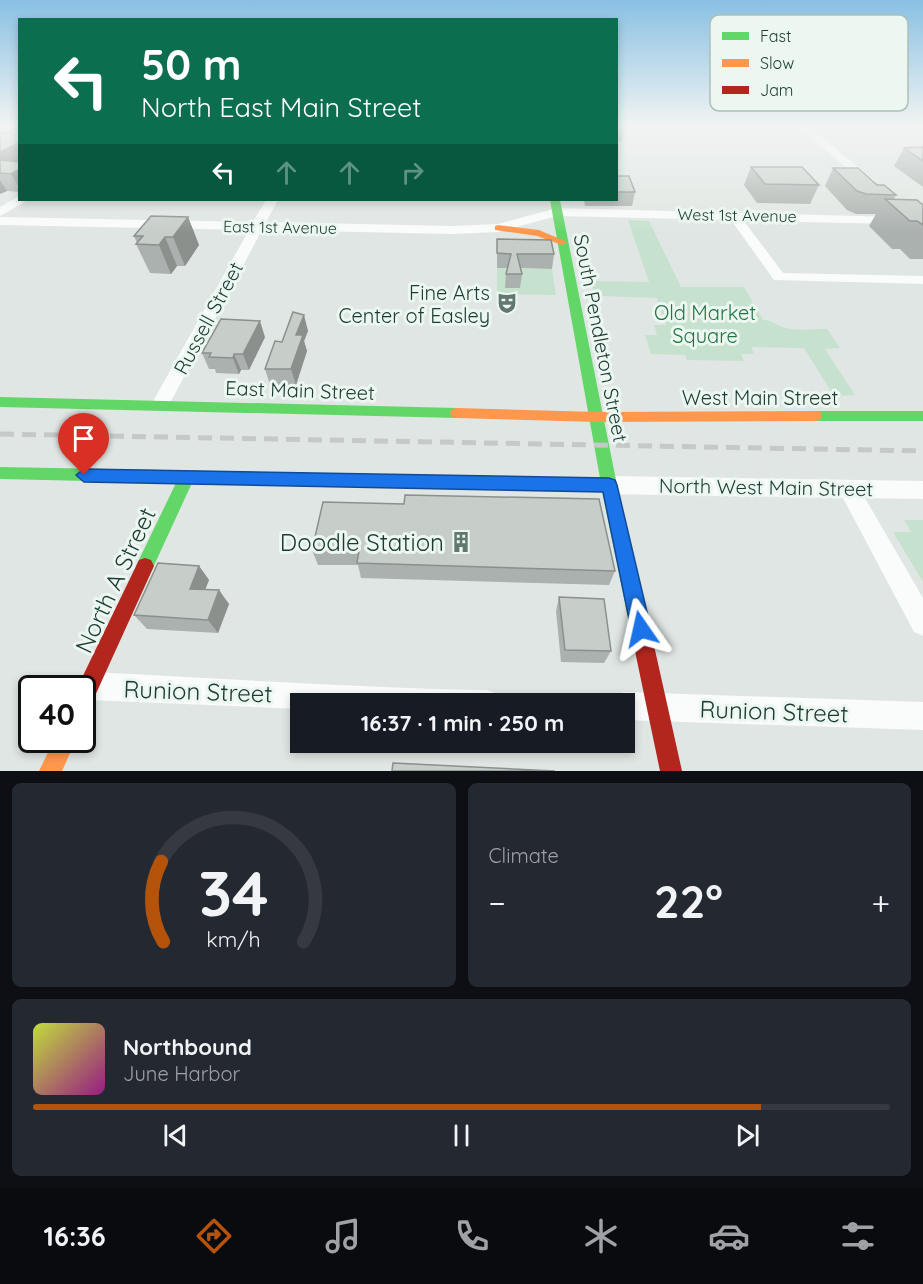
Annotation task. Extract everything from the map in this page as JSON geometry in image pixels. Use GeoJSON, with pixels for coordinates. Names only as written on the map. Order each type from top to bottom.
{"type":"FeatureCollection","features":[{"type":"Feature","properties":{"kind":"main road","name":"South Pendleton Street"},"geometry":{"type":"LineString","coordinates":[[556,206],[598,417],[609,485],[671,771]]}},
{"type":"Feature","properties":{"kind":"main road"},"geometry":{"type":"LineString","coordinates":[[498,228],[546,234],[562,242]]}},
{"type":"Feature","properties":{"kind":"main road","name":"East Main Street"},"geometry":{"type":"LineString","coordinates":[[0,402],[598,417]]}},
{"type":"Feature","properties":{"kind":"main road","name":"West Main Street"},"geometry":{"type":"LineString","coordinates":[[598,417],[923,416]]}},
{"type":"Feature","properties":{"kind":"main road"},"geometry":{"type":"LineString","coordinates":[[0,473],[609,485]]}},
{"type":"Feature","properties":{"kind":"main road","name":"North A Street"},"geometry":{"type":"LineString","coordinates":[[95,675],[187,477]]}},
{"type":"Feature","properties":{"kind":"main road"},"geometry":{"type":"LineString","coordinates":[[50,771],[59,753]]}},
{"type":"Feature","properties":{"kind":"street"},"geometry":{"type":"LineString","coordinates":[[844,161],[882,192]]}},
{"type":"Feature","properties":{"kind":"street"},"geometry":{"type":"LineString","coordinates":[[0,212],[20,201]]}},
{"type":"Feature","properties":{"kind":"street","name":"Russell Street"},"geometry":{"type":"LineString","coordinates":[[160,405],[271,201]]}},
{"type":"Feature","properties":{"kind":"street","name":"East 1st Avenue"},"geometry":{"type":"LineString","coordinates":[[0,221],[453,230],[498,228],[556,206]]}},
{"type":"Feature","properties":{"kind":"street","name":"West 1st Avenue"},"geometry":{"type":"LineString","coordinates":[[556,206],[906,221]]}},
{"type":"Feature","properties":{"kind":"street"},"geometry":{"type":"LineString","coordinates":[[734,215],[765,261],[779,277],[923,280]]}},
{"type":"Feature","properties":{"kind":"street","name":"North West Main Street"},"geometry":{"type":"LineString","coordinates":[[609,485],[923,490]]}},
{"type":"Feature","properties":{"kind":"street"},"geometry":{"type":"LineString","coordinates":[[849,489],[923,623]]}},
{"type":"Feature","properties":{"kind":"street","name":"Runion Street"},"geometry":{"type":"LineString","coordinates":[[96,694],[290,695]]}},
{"type":"Feature","properties":{"kind":"street","name":"Runion Street"},"geometry":{"type":"LineString","coordinates":[[635,706],[923,716]]}},
{"type":"Feature","properties":{"kind":"green space","name":"Old Market Square"},"geometry":{"type":"Polygon","coordinates":[[[628,220],[649,221],[681,287],[744,287],[763,320],[791,329],[827,329],[840,348],[825,349],[855,395],[834,396],[804,348],[751,347],[754,354],[741,354],[744,361],[687,360],[685,355],[651,354],[645,335],[657,335],[654,325],[666,325],[657,298],[600,296],[593,290],[590,281],[649,282],[628,220]]]}},
{"type":"Feature","properties":{"kind":"green space"},"geometry":{"type":"Polygon","coordinates":[[[497,268],[552,269],[556,295],[497,294],[497,268]]]}},
{"type":"Feature","properties":{"kind":"green space"},"geometry":{"type":"Polygon","coordinates":[[[904,520],[923,520],[923,582],[893,532],[911,532],[904,520]]]}},
{"type":"Feature","properties":{"kind":"building"},"geometry":{"type":"Polygon","coordinates":[[[0,161],[18,162],[18,170],[11,174],[0,173],[0,161]]]}},
{"type":"Feature","properties":{"kind":"building"},"geometry":{"type":"Polygon","coordinates":[[[751,167],[802,167],[819,185],[765,184],[751,167]]]}},
{"type":"Feature","properties":{"kind":"building"},"geometry":{"type":"Polygon","coordinates":[[[833,168],[858,168],[877,185],[884,185],[896,195],[866,194],[857,191],[833,168]]]}},
{"type":"Feature","properties":{"kind":"building"},"geometry":{"type":"Polygon","coordinates":[[[618,176],[629,176],[635,192],[618,192],[618,176]]]}},
{"type":"Feature","properties":{"kind":"building"},"geometry":{"type":"Polygon","coordinates":[[[885,199],[917,200],[923,205],[923,225],[917,221],[910,221],[885,199]]]}},
{"type":"Feature","properties":{"kind":"building"},"geometry":{"type":"Polygon","coordinates":[[[151,216],[188,217],[173,237],[165,237],[159,245],[136,244],[143,236],[134,236],[151,216]]]}},
{"type":"Feature","properties":{"kind":"building"},"geometry":{"type":"Polygon","coordinates":[[[497,239],[551,240],[554,254],[517,254],[522,274],[506,274],[511,254],[497,253],[497,239]]]}},
{"type":"Feature","properties":{"kind":"building"},"geometry":{"type":"Polygon","coordinates":[[[293,312],[304,315],[296,335],[303,335],[291,369],[265,369],[275,341],[282,342],[293,312]]]}},
{"type":"Feature","properties":{"kind":"building"},"geometry":{"type":"Polygon","coordinates":[[[221,319],[260,321],[243,354],[234,354],[233,358],[209,357],[211,353],[202,353],[221,319]]]}},
{"type":"Feature","properties":{"kind":"building","name":"Doodle Station"},"geometry":{"type":"Polygon","coordinates":[[[405,495],[599,499],[615,571],[357,563],[359,551],[312,550],[323,502],[404,504],[405,495]]]}},
{"type":"Feature","properties":{"kind":"building"},"geometry":{"type":"Polygon","coordinates":[[[158,563],[199,566],[190,589],[219,590],[208,620],[134,615],[158,563]]]}},
{"type":"Feature","properties":{"kind":"building"},"geometry":{"type":"Polygon","coordinates":[[[559,597],[604,599],[611,651],[565,650],[559,597]]]}},
{"type":"Feature","properties":{"kind":"building"},"geometry":{"type":"Polygon","coordinates":[[[393,763],[555,771],[392,771],[393,763]]]}},
{"type":"Feature","properties":{"kind":"railway"},"geometry":{"type":"LineString","coordinates":[[0,434],[923,451]]}},
{"type":"Feature","properties":{"kind":"traffic: fast"},"geometry":{"type":"LineString","coordinates":[[555,201],[609,485],[641,632]]}},
{"type":"Feature","properties":{"kind":"traffic: fast"},"geometry":{"type":"LineString","coordinates":[[0,402],[457,413]]}},
{"type":"Feature","properties":{"kind":"traffic: fast"},"geometry":{"type":"LineString","coordinates":[[815,416],[923,416]]}},
{"type":"Feature","properties":{"kind":"traffic: fast"},"geometry":{"type":"LineString","coordinates":[[0,473],[609,485]]}},
{"type":"Feature","properties":{"kind":"traffic: fast"},"geometry":{"type":"LineString","coordinates":[[145,566],[187,477]]}},
{"type":"Feature","properties":{"kind":"traffic: slow"},"geometry":{"type":"LineString","coordinates":[[498,228],[539,233],[562,242]]}},
{"type":"Feature","properties":{"kind":"traffic: slow"},"geometry":{"type":"LineString","coordinates":[[457,413],[598,417],[815,416]]}},
{"type":"Feature","properties":{"kind":"traffic: slow"},"geometry":{"type":"LineString","coordinates":[[50,771],[59,753]]}},
{"type":"Feature","properties":{"kind":"traffic: jam"},"geometry":{"type":"LineString","coordinates":[[95,675],[145,566]]}},
{"type":"Feature","properties":{"kind":"traffic: jam"},"geometry":{"type":"LineString","coordinates":[[641,632],[671,771]]}},
{"type":"Feature","properties":{"kind":"place","name":"Fine Arts Center of Easley"},"geometry":{"type":"Point","coordinates":[507,303]}},
{"type":"Feature","properties":{"kind":"place","name":"Doodle Station"},"geometry":{"type":"Point","coordinates":[461,542]}},
{"type":"Feature","properties":{"kind":"route"},"geometry":{"type":"LineString","coordinates":[[84,475],[609,485],[641,629]]}}]}
